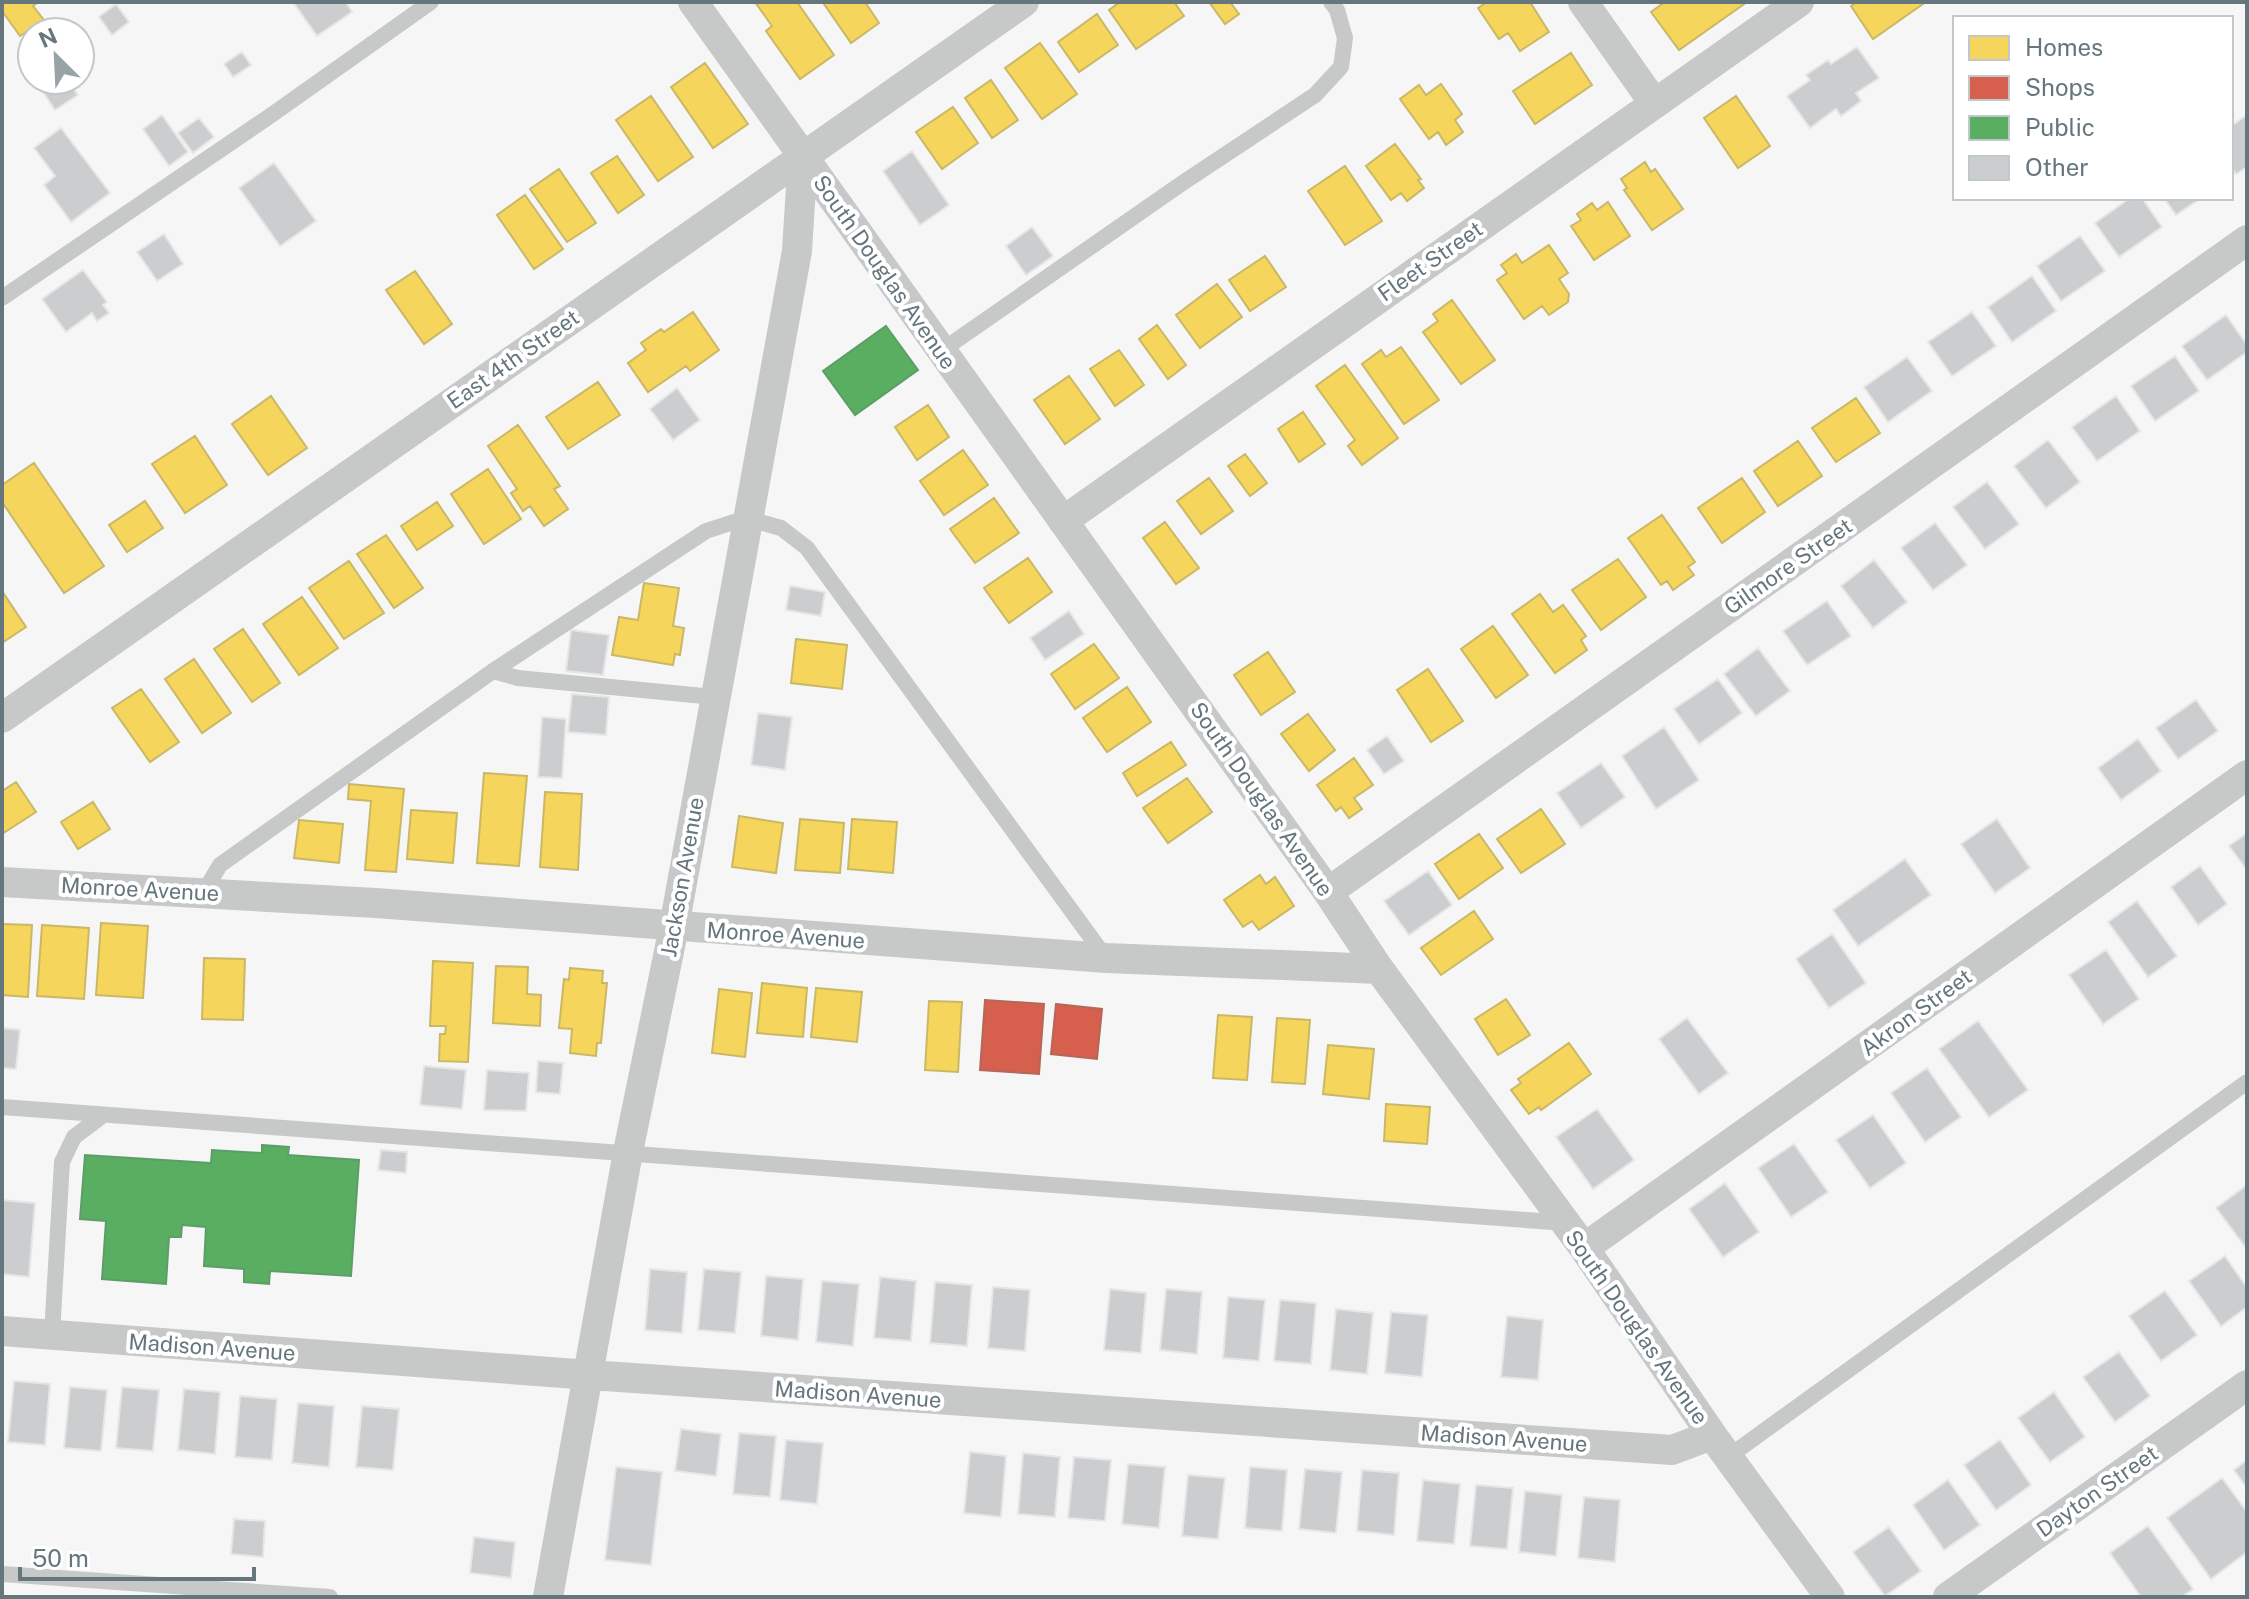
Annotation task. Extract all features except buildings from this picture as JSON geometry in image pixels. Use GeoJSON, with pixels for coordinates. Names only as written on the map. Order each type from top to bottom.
{"type":"FeatureCollection","features":[{"type":"Feature","properties":{"kind":"street","name":"South Douglas Avenue"},"geometry":{"type":"LineString","coordinates":[[693,2],[1328,892],[1379,969],[1584,1248],[1720,1446],[1830,1597]]}},
{"type":"Feature","properties":{"kind":"street","name":"East 4th Street"},"geometry":{"type":"LineString","coordinates":[[2,718],[1024,2]]}},
{"type":"Feature","properties":{"kind":"street"},"geometry":{"type":"LineString","coordinates":[[1583,2],[1654,103]]}},
{"type":"Feature","properties":{"kind":"street","name":"Fleet Street"},"geometry":{"type":"LineString","coordinates":[[1063,521],[1799,2]]}},
{"type":"Feature","properties":{"kind":"street","name":"Jackson Avenue"},"geometry":{"type":"LineString","coordinates":[[548,1597],[797,251],[803,155]]}},
{"type":"Feature","properties":{"kind":"street","name":"Gilmore Street"},"geometry":{"type":"LineString","coordinates":[[1328,892],[2247,240]]}},
{"type":"Feature","properties":{"kind":"street","name":"Akron Street"},"geometry":{"type":"LineString","coordinates":[[1584,1248],[2247,775]]}},
{"type":"Feature","properties":{"kind":"street","name":"Monroe Avenue"},"geometry":{"type":"LineString","coordinates":[[2,882],[204,892],[1106,958],[1379,969]]}},
{"type":"Feature","properties":{"kind":"street","name":"Madison Avenue"},"geometry":{"type":"LineString","coordinates":[[2,1331],[1672,1450],[1720,1446]]}},
{"type":"Feature","properties":{"kind":"street","name":"Dayton Street"},"geometry":{"type":"LineString","coordinates":[[1948,1597],[2247,1385]]}},
{"type":"Feature","properties":{"kind":"lane"},"geometry":{"type":"LineString","coordinates":[[2,298],[431,2]]}},
{"type":"Feature","properties":{"kind":"lane"},"geometry":{"type":"LineString","coordinates":[[941,351],[1315,95],[1341,67],[1345,38],[1337,10],[1331,2]]}},
{"type":"Feature","properties":{"kind":"lane"},"geometry":{"type":"LineString","coordinates":[[204,892],[220,865],[493,671],[706,531],[746,518],[781,528],[807,548],[1106,958]]}},
{"type":"Feature","properties":{"kind":"lane"},"geometry":{"type":"LineString","coordinates":[[493,671],[518,678],[714,697]]}},
{"type":"Feature","properties":{"kind":"lane"},"geometry":{"type":"LineString","coordinates":[[1720,1446],[2247,1082]]}},
{"type":"Feature","properties":{"kind":"lane"},"geometry":{"type":"LineString","coordinates":[[2,1107],[1566,1223]]}},
{"type":"Feature","properties":{"kind":"lane"},"geometry":{"type":"LineString","coordinates":[[52,1334],[62,1162],[74,1137],[102,1116]]}},
{"type":"Feature","properties":{"kind":"lane"},"geometry":{"type":"LineString","coordinates":[[2,1574],[330,1597]]}}]}
